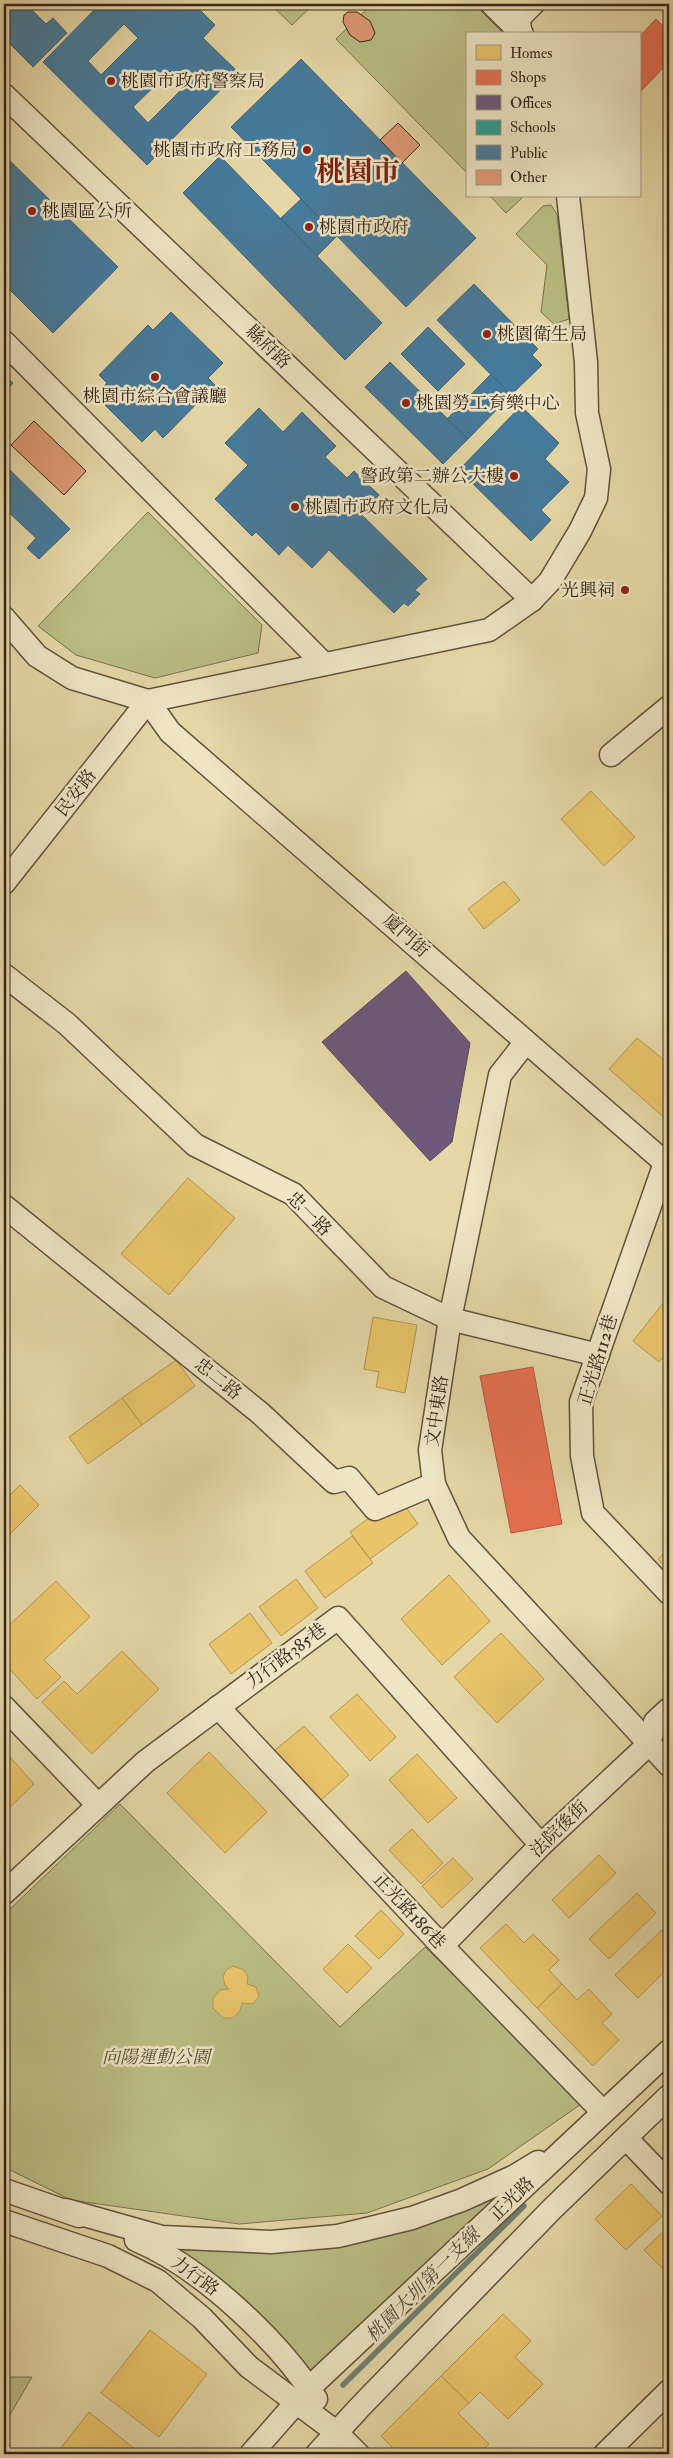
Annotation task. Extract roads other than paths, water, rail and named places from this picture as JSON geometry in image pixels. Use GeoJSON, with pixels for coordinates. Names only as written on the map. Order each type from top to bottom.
{"type":"FeatureCollection","features":[{"type":"Feature","properties":{"kind":"street","name":"縣府路"},"geometry":{"type":"LineString","coordinates":[[4,95],[532,600]]}},
{"type":"Feature","properties":{"kind":"street"},"geometry":{"type":"LineString","coordinates":[[4,618],[37,656],[72,678],[148,701],[489,630],[532,600],[550,581],[580,531],[596,498],[599,469],[587,413],[586,362],[568,198]]}},
{"type":"Feature","properties":{"kind":"street"},"geometry":{"type":"LineString","coordinates":[[4,342],[324,664]]}},
{"type":"Feature","properties":{"kind":"street","name":"民安路"},"geometry":{"type":"LineString","coordinates":[[4,884],[148,701]]}},
{"type":"Feature","properties":{"kind":"street","name":"廈門街"},"geometry":{"type":"LineString","coordinates":[[148,701],[170,732],[376,910],[525,1043],[668,1163]]}},
{"type":"Feature","properties":{"kind":"street"},"geometry":{"type":"LineString","coordinates":[[611,755],[669,707]]}},
{"type":"Feature","properties":{"kind":"street","name":"忠一路"},"geometry":{"type":"LineString","coordinates":[[4,975],[67,1024],[195,1145],[293,1194],[383,1288],[450,1319],[598,1355]]}},
{"type":"Feature","properties":{"kind":"street","name":"文中東路"},"geometry":{"type":"LineString","coordinates":[[525,1043],[500,1075],[450,1319],[430,1450],[434,1484],[459,1538],[669,1765]]}},
{"type":"Feature","properties":{"kind":"street","name":"正光路112巷"},"geometry":{"type":"LineString","coordinates":[[668,1163],[582,1402],[582,1456],[593,1513],[669,1593]]}},
{"type":"Feature","properties":{"kind":"street","name":"忠二路"},"geometry":{"type":"LineString","coordinates":[[4,1206],[260,1412],[334,1482],[349,1478],[375,1510],[434,1484]]}},
{"type":"Feature","properties":{"kind":"street","name":"力行路385巷"},"geometry":{"type":"LineString","coordinates":[[4,1893],[145,1762],[338,1618],[540,1845]]}},
{"type":"Feature","properties":{"kind":"street"},"geometry":{"type":"LineString","coordinates":[[4,1707],[98,1805]]}},
{"type":"Feature","properties":{"kind":"street","name":"正光路186巷"},"geometry":{"type":"LineString","coordinates":[[218,1707],[442,1946],[603,2112]]}},
{"type":"Feature","properties":{"kind":"street","name":"法院後街"},"geometry":{"type":"LineString","coordinates":[[442,1946],[540,1845],[649,1744],[655,1722],[669,1709]]}},
{"type":"Feature","properties":{"kind":"street","name":"正光路"},"geometry":{"type":"LineString","coordinates":[[251,2454],[302,2395],[669,2051]]}},
{"type":"Feature","properties":{"kind":"street","name":"正光路"},"geometry":{"type":"LineString","coordinates":[[317,2454],[336,2432],[552,2209],[669,2096]]}},
{"type":"Feature","properties":{"kind":"street"},"geometry":{"type":"LineString","coordinates":[[626,2138],[669,2182]]}},
{"type":"Feature","properties":{"kind":"street"},"geometry":{"type":"LineString","coordinates":[[66,2210],[162,2237],[271,2242],[338,2236],[412,2218],[462,2200],[515,2176],[573,2140]]}},
{"type":"Feature","properties":{"kind":"street","name":"力行路"},"geometry":{"type":"LineString","coordinates":[[4,2190],[66,2210],[158,2249],[231,2302],[283,2354],[302,2395],[358,2454]]}},
{"type":"Feature","properties":{"kind":"street","name":"力行路"},"geometry":{"type":"LineString","coordinates":[[4,2221],[108,2256],[158,2281],[202,2318],[249,2367],[302,2395]]}},
{"type":"Feature","properties":{"kind":"street"},"geometry":{"type":"LineString","coordinates":[[605,2454],[669,2391]]}},
{"type":"Feature","properties":{"kind":"waterway","name":"桃園大圳第一支線"},"geometry":{"type":"LineString","coordinates":[[343,2385],[524,2206]]}},
{"type":"Feature","properties":{"kind":"place","name":"桃園市政府警察局"},"geometry":{"type":"Point","coordinates":[111,81]}},
{"type":"Feature","properties":{"kind":"place","name":"桃園市政府工務局"},"geometry":{"type":"Point","coordinates":[307,150]}},
{"type":"Feature","properties":{"kind":"place","name":"桃園區公所"},"geometry":{"type":"Point","coordinates":[32,211]}},
{"type":"Feature","properties":{"kind":"place","name":"桃園市政府"},"geometry":{"type":"Point","coordinates":[309,227]}},
{"type":"Feature","properties":{"kind":"place","name":"桃園衛生局"},"geometry":{"type":"Point","coordinates":[487,334]}},
{"type":"Feature","properties":{"kind":"place","name":"桃園市綜合會議廳"},"geometry":{"type":"Point","coordinates":[155,377]}},
{"type":"Feature","properties":{"kind":"place","name":"桃園勞工育樂中心"},"geometry":{"type":"Point","coordinates":[406,403]}},
{"type":"Feature","properties":{"kind":"place","name":"警政第二辦公大樓"},"geometry":{"type":"Point","coordinates":[514,476]}},
{"type":"Feature","properties":{"kind":"place","name":"桃園市政府文化局"},"geometry":{"type":"Point","coordinates":[295,507]}},
{"type":"Feature","properties":{"kind":"place","name":"光興祠"},"geometry":{"type":"Point","coordinates":[625,590]}},
{"type":"Feature","properties":{"kind":"district","name":"桃園市"},"geometry":{"type":"Point","coordinates":[358,172]}},
{"type":"Feature","properties":{"kind":"park label","name":"向陽運動公園"},"geometry":{"type":"Point","coordinates":[156,2057]}}]}
